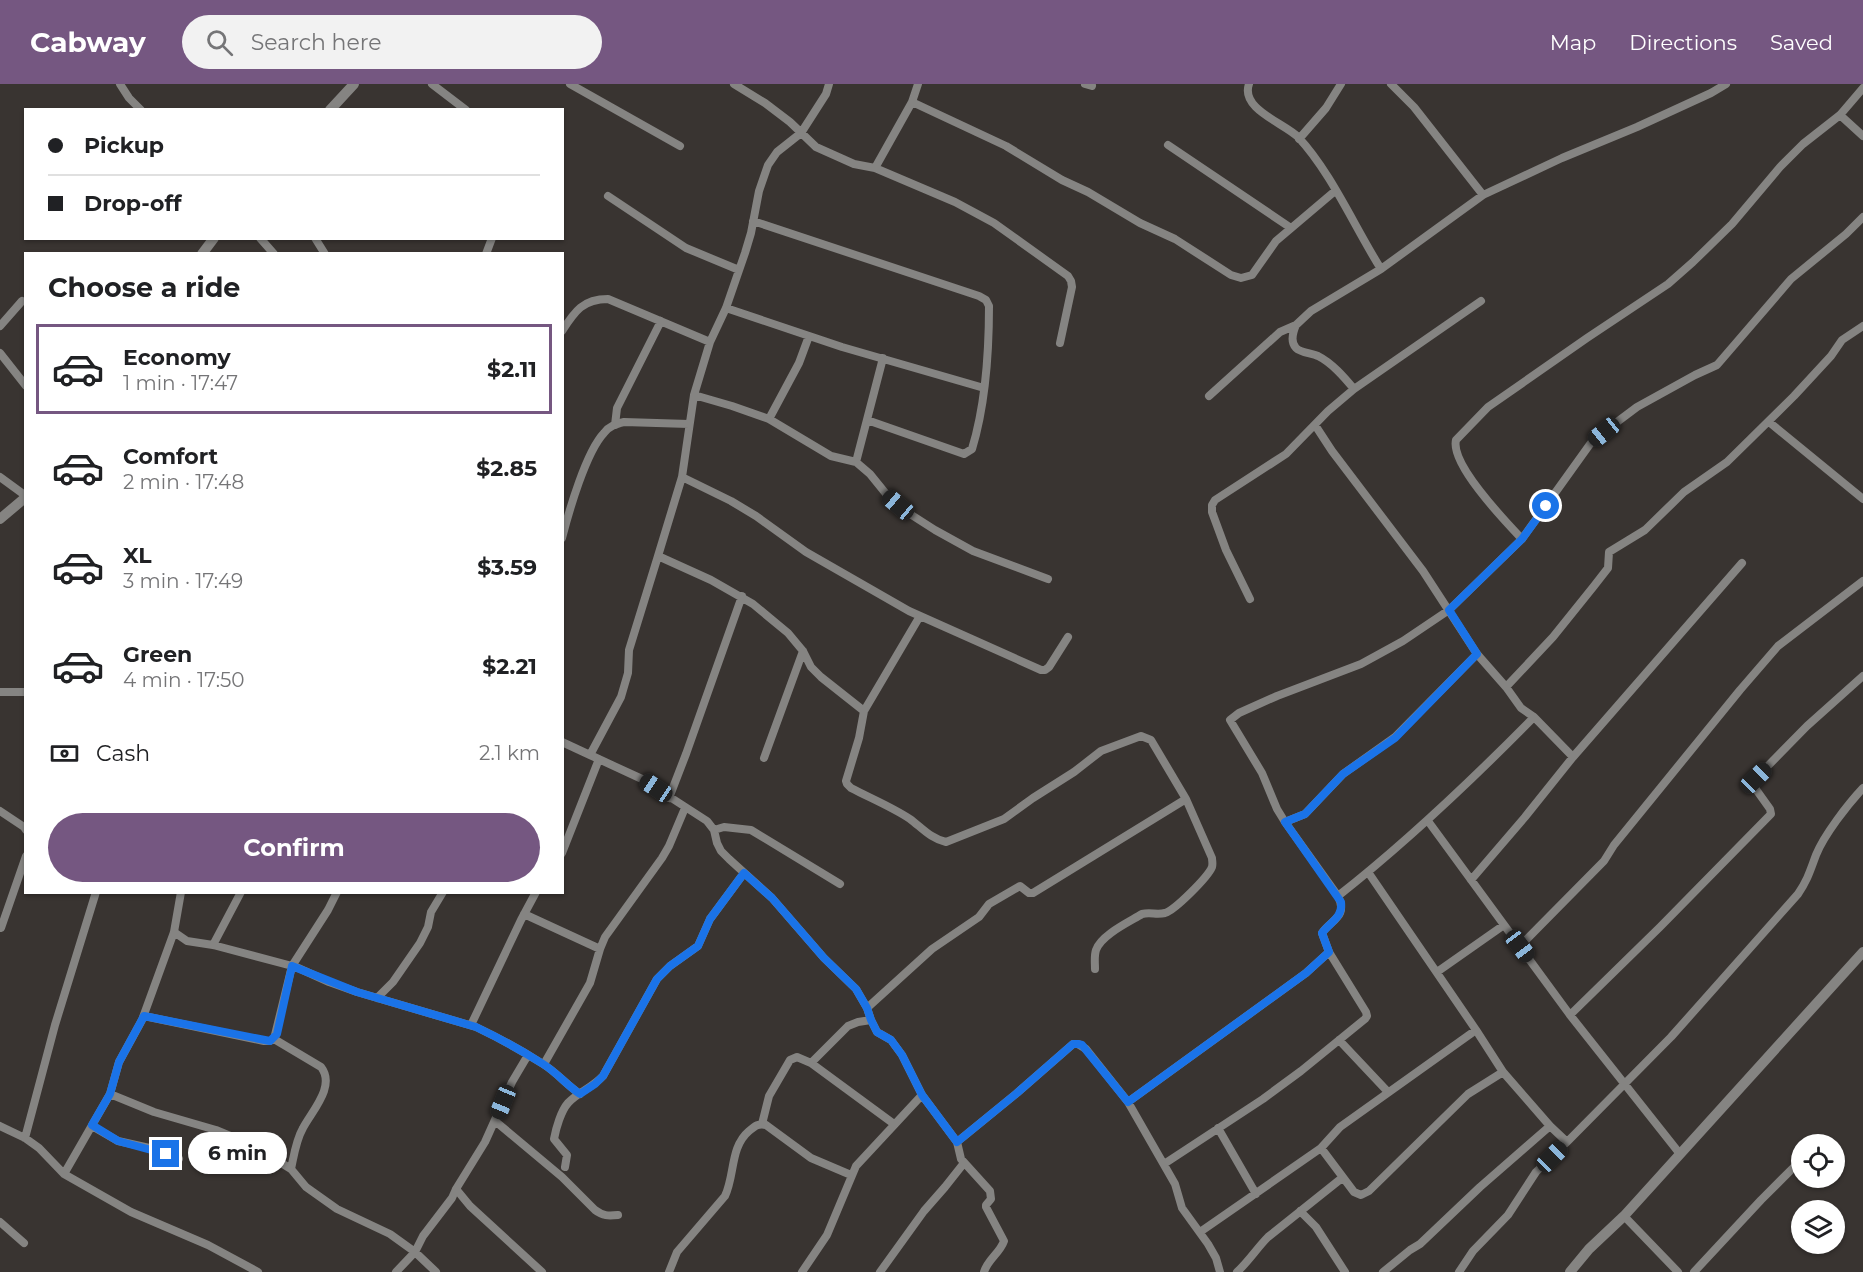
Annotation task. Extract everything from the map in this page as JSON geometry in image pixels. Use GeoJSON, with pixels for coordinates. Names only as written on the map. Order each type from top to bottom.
{"type":"FeatureCollection","features":[{"type":"Feature","properties":{"kind":"street"},"geometry":{"type":"LineString","coordinates":[[332,108],[354,84]]}},
{"type":"Feature","properties":{"kind":"street"},"geometry":{"type":"LineString","coordinates":[[432,84],[463,108]]}},
{"type":"Feature","properties":{"kind":"street"},"geometry":{"type":"LineString","coordinates":[[570,84],[680,146]]}},
{"type":"Feature","properties":{"kind":"street"},"geometry":{"type":"LineString","coordinates":[[734,84],[765,103],[816,147],[854,164],[875,168],[955,202],[994,223],[1068,276],[1072,287],[1060,343]]}},
{"type":"Feature","properties":{"kind":"street"},"geometry":{"type":"LineString","coordinates":[[564,847],[594,757],[621,697],[628,673],[629,650],[682,477],[694,395],[710,342],[726,308],[739,270],[768,165],[777,152],[801,133],[830,84]]}},
{"type":"Feature","properties":{"kind":"street"},"geometry":{"type":"LineString","coordinates":[[875,168],[912,102],[918,84]]}},
{"type":"Feature","properties":{"kind":"street"},"geometry":{"type":"LineString","coordinates":[[1249,84],[1246,91],[1249,99],[1270,119],[1299,139],[1318,163],[1381,269]]}},
{"type":"Feature","properties":{"kind":"street"},"geometry":{"type":"LineString","coordinates":[[1299,139],[1326,108],[1341,84]]}},
{"type":"Feature","properties":{"kind":"street"},"geometry":{"type":"LineString","coordinates":[[1390,84],[1414,106],[1482,195]]}},
{"type":"Feature","properties":{"kind":"street"},"geometry":{"type":"LineString","coordinates":[[1209,396],[1280,332],[1296,325],[1311,311],[1381,269],[1482,195],[1637,127],[1726,84]]}},
{"type":"Feature","properties":{"kind":"street"},"geometry":{"type":"LineString","coordinates":[[123,85],[129,98],[139,108]]}},
{"type":"Feature","properties":{"kind":"street"},"geometry":{"type":"LineString","coordinates":[[1522,539],[1501,517],[1471,478],[1455,453],[1456,440],[1488,407],[1668,284],[1732,224],[1780,166],[1803,144],[1840,115],[1863,88]]}},
{"type":"Feature","properties":{"kind":"street"},"geometry":{"type":"LineString","coordinates":[[912,102],[1006,146],[1140,223],[1175,239],[1231,275],[1241,278],[1252,274],[1276,241],[1335,191]]}},
{"type":"Feature","properties":{"kind":"street"},"geometry":{"type":"LineString","coordinates":[[1840,115],[1863,136]]}},
{"type":"Feature","properties":{"kind":"street"},"geometry":{"type":"LineString","coordinates":[[1168,145],[1292,228]]}},
{"type":"Feature","properties":{"kind":"street"},"geometry":{"type":"LineString","coordinates":[[608,196],[686,248],[739,270]]}},
{"type":"Feature","properties":{"kind":"street"},"geometry":{"type":"LineString","coordinates":[[1164,1164],[1282,1085],[1367,1016],[1329,952],[1322,933],[1339,916],[1342,908],[1338,896],[1285,822],[1262,773],[1230,720],[1277,696],[1361,664],[1402,641],[1449,610],[1522,539],[1593,440],[1637,407],[1717,365],[1791,279],[1863,218]]}},
{"type":"Feature","properties":{"kind":"street"},"geometry":{"type":"LineString","coordinates":[[753,221],[980,296],[986,300],[989,306],[989,326],[984,388],[980,423],[972,449],[964,454],[867,420]]}},
{"type":"Feature","properties":{"kind":"street"},"geometry":{"type":"LineString","coordinates":[[262,240],[272,252]]}},
{"type":"Feature","properties":{"kind":"street"},"geometry":{"type":"LineString","coordinates":[[564,328],[574,314],[595,299],[608,299],[710,342]]}},
{"type":"Feature","properties":{"kind":"street"},"geometry":{"type":"LineString","coordinates":[[0,326],[22,301]]}},
{"type":"Feature","properties":{"kind":"street"},"geometry":{"type":"LineString","coordinates":[[1250,599],[1226,550],[1212,512],[1215,500],[1286,454],[1328,411],[1354,389],[1481,302]]}},
{"type":"Feature","properties":{"kind":"street"},"geometry":{"type":"LineString","coordinates":[[726,308],[808,336],[984,388]]}},
{"type":"Feature","properties":{"kind":"street"},"geometry":{"type":"LineString","coordinates":[[615,425],[618,408],[661,321]]}},
{"type":"Feature","properties":{"kind":"street"},"geometry":{"type":"LineString","coordinates":[[1296,325],[1292,335],[1293,345],[1298,350],[1310,352],[1324,359],[1346,378],[1354,389]]}},
{"type":"Feature","properties":{"kind":"street"},"geometry":{"type":"LineString","coordinates":[[1506,687],[1553,637],[1608,568],[1609,552],[1645,530],[1684,492],[1727,462],[1832,356],[1842,340],[1863,326]]}},
{"type":"Feature","properties":{"kind":"street"},"geometry":{"type":"LineString","coordinates":[[769,419],[799,363],[808,336]]}},
{"type":"Feature","properties":{"kind":"street"},"geometry":{"type":"LineString","coordinates":[[0,352],[24,383]]}},
{"type":"Feature","properties":{"kind":"street"},"geometry":{"type":"LineString","coordinates":[[856,462],[883,358]]}},
{"type":"Feature","properties":{"kind":"street"},"geometry":{"type":"LineString","coordinates":[[694,395],[732,405],[769,419],[831,456],[856,462],[870,474],[887,495],[910,514],[935,530],[973,551],[1048,579]]}},
{"type":"Feature","properties":{"kind":"street"},"geometry":{"type":"LineString","coordinates":[[564,531],[592,450],[604,432],[624,422],[689,424]]}},
{"type":"Feature","properties":{"kind":"street"},"geometry":{"type":"LineString","coordinates":[[1769,422],[1861,494]]}},
{"type":"Feature","properties":{"kind":"street"},"geometry":{"type":"LineString","coordinates":[[1315,425],[1423,571],[1477,654],[1521,708],[1534,717],[1573,757]]}},
{"type":"Feature","properties":{"kind":"street"},"geometry":{"type":"LineString","coordinates":[[0,477],[24,495]]}},
{"type":"Feature","properties":{"kind":"street"},"geometry":{"type":"LineString","coordinates":[[682,477],[740,506],[775,528],[806,552],[858,583],[920,616],[1041,670],[1048,667],[1068,637]]}},
{"type":"Feature","properties":{"kind":"street"},"geometry":{"type":"LineString","coordinates":[[0,519],[24,498]]}},
{"type":"Feature","properties":{"kind":"street"},"geometry":{"type":"LineString","coordinates":[[658,556],[742,596],[778,624],[803,651],[821,678],[864,711]]}},
{"type":"Feature","properties":{"kind":"street"},"geometry":{"type":"LineString","coordinates":[[1471,880],[1573,757],[1742,563]]}},
{"type":"Feature","properties":{"kind":"street"},"geometry":{"type":"LineString","coordinates":[[1520,946],[1604,861],[1614,845],[1778,646],[1863,581]]}},
{"type":"Feature","properties":{"kind":"street"},"geometry":{"type":"LineString","coordinates":[[669,798],[742,596]]}},
{"type":"Feature","properties":{"kind":"street"},"geometry":{"type":"LineString","coordinates":[[920,616],[864,711],[859,738],[846,781],[850,788],[909,819],[945,842],[1004,819],[1101,751],[1141,736],[1151,740],[1186,799],[1212,858],[1212,867],[1196,887],[1169,911],[1161,914],[1148,912],[1142,914],[1106,936],[1096,949],[1095,969]]}},
{"type":"Feature","properties":{"kind":"street"},"geometry":{"type":"LineString","coordinates":[[764,758],[803,651]]}},
{"type":"Feature","properties":{"kind":"street"},"geometry":{"type":"LineString","coordinates":[[1285,822],[1305,814],[1343,774],[1395,738],[1477,654]]}},
{"type":"Feature","properties":{"kind":"street"},"geometry":{"type":"LineString","coordinates":[[1570,1015],[1771,814],[1770,808],[1755,788],[1756,778],[1807,726],[1863,676]]}},
{"type":"Feature","properties":{"kind":"street"},"geometry":{"type":"LineString","coordinates":[[0,692],[24,692]]}},
{"type":"Feature","properties":{"kind":"street"},"geometry":{"type":"LineString","coordinates":[[1338,896],[1428,821],[1534,717]]}},
{"type":"Feature","properties":{"kind":"street"},"geometry":{"type":"LineString","coordinates":[[564,743],[642,779],[707,821],[714,830],[717,843],[722,851],[772,898],[824,958],[856,989],[877,1032],[891,1040],[902,1055],[922,1095],[957,1142],[964,1163],[990,1191],[991,1199],[986,1207],[1004,1241],[984,1272]]}},
{"type":"Feature","properties":{"kind":"street"},"geometry":{"type":"LineString","coordinates":[[1459,1272],[1473,1251],[1508,1215],[1536,1172],[1671,1037],[1798,894],[1807,880],[1824,840],[1863,788]]}},
{"type":"Feature","properties":{"kind":"street"},"geometry":{"type":"LineString","coordinates":[[867,1008],[932,950],[979,917],[989,904],[1020,886],[1029,893],[1033,893],[1186,799]]}},
{"type":"Feature","properties":{"kind":"street"},"geometry":{"type":"LineString","coordinates":[[544,1064],[590,983],[605,937],[666,852],[685,808]]}},
{"type":"Feature","properties":{"kind":"street"},"geometry":{"type":"LineString","coordinates":[[0,811],[24,827]]}},
{"type":"Feature","properties":{"kind":"street"},"geometry":{"type":"LineString","coordinates":[[1428,821],[1570,1015],[1680,1154]]}},
{"type":"Feature","properties":{"kind":"street"},"geometry":{"type":"LineString","coordinates":[[714,830],[724,826],[751,830],[840,884]]}},
{"type":"Feature","properties":{"kind":"street"},"geometry":{"type":"LineString","coordinates":[[1,928],[24,862]]}},
{"type":"Feature","properties":{"kind":"street"},"geometry":{"type":"LineString","coordinates":[[1368,872],[1503,1072],[1567,1142]]}},
{"type":"Feature","properties":{"kind":"street"},"geometry":{"type":"LineString","coordinates":[[565,1167],[567,1155],[556,1143],[555,1136],[564,1109],[568,1103],[603,1076],[657,979],[670,966],[698,946],[710,919],[744,873]]}},
{"type":"Feature","properties":{"kind":"street"},"geometry":{"type":"LineString","coordinates":[[25,1138],[55,1025],[95,894]]}},
{"type":"Feature","properties":{"kind":"street"},"geometry":{"type":"LineString","coordinates":[[64,1174],[110,1094],[119,1062],[144,1016],[174,932],[181,894]]}},
{"type":"Feature","properties":{"kind":"street"},"geometry":{"type":"LineString","coordinates":[[213,945],[240,894]]}},
{"type":"Feature","properties":{"kind":"street"},"geometry":{"type":"LineString","coordinates":[[144,1016],[264,1041],[274,1039],[292,966],[336,894]]}},
{"type":"Feature","properties":{"kind":"street"},"geometry":{"type":"LineString","coordinates":[[377,998],[393,982],[420,943],[428,927],[431,912],[442,894]]}},
{"type":"Feature","properties":{"kind":"street"},"geometry":{"type":"LineString","coordinates":[[471,1025],[535,894]]}},
{"type":"Feature","properties":{"kind":"street"},"geometry":{"type":"LineString","coordinates":[[524,914],[600,949]]}},
{"type":"Feature","properties":{"kind":"street"},"geometry":{"type":"LineString","coordinates":[[1437,972],[1504,925]]}},
{"type":"Feature","properties":{"kind":"street"},"geometry":{"type":"LineString","coordinates":[[174,932],[187,941],[213,945],[292,966],[343,987],[471,1025],[492,1034],[544,1064],[580,1094]]}},
{"type":"Feature","properties":{"kind":"street"},"geometry":{"type":"LineString","coordinates":[[1128,1102],[1306,973],[1329,952]]}},
{"type":"Feature","properties":{"kind":"street"},"geometry":{"type":"LineString","coordinates":[[1570,1272],[1624,1216],[1863,952]]}},
{"type":"Feature","properties":{"kind":"street"},"geometry":{"type":"LineString","coordinates":[[811,1063],[848,1026],[871,1020]]}},
{"type":"Feature","properties":{"kind":"street"},"geometry":{"type":"LineString","coordinates":[[1200,1232],[1321,1148],[1340,1127],[1476,1030]]}},
{"type":"Feature","properties":{"kind":"street"},"geometry":{"type":"LineString","coordinates":[[274,1039],[321,1067],[326,1077],[324,1091],[318,1105],[302,1129],[291,1169]]}},
{"type":"Feature","properties":{"kind":"street"},"geometry":{"type":"LineString","coordinates":[[1339,1040],[1388,1092]]}},
{"type":"Feature","properties":{"kind":"street"},"geometry":{"type":"LineString","coordinates":[[957,1142],[1073,1044],[1082,1045],[1128,1102],[1164,1164],[1178,1192],[1182,1208],[1216,1258],[1220,1272]]}},
{"type":"Feature","properties":{"kind":"street"},"geometry":{"type":"LineString","coordinates":[[396,1272],[415,1252],[423,1236],[452,1198],[495,1121],[512,1082],[528,1055]]}},
{"type":"Feature","properties":{"kind":"street"},"geometry":{"type":"LineString","coordinates":[[762,1124],[769,1096],[790,1060],[797,1057],[811,1063],[894,1124]]}},
{"type":"Feature","properties":{"kind":"street"},"geometry":{"type":"LineString","coordinates":[[1321,1148],[1342,1178],[1354,1192],[1361,1195],[1370,1191],[1468,1094],[1503,1072]]}},
{"type":"Feature","properties":{"kind":"street"},"geometry":{"type":"LineString","coordinates":[[110,1094],[154,1112],[234,1136],[252,1145],[291,1169],[306,1187],[337,1209],[390,1234],[415,1252],[436,1272]]}},
{"type":"Feature","properties":{"kind":"street"},"geometry":{"type":"LineString","coordinates":[[802,1272],[827,1235],[851,1175],[861,1159],[922,1095]]}},
{"type":"Feature","properties":{"kind":"street"},"geometry":{"type":"LineString","coordinates":[[495,1121],[562,1177],[595,1210],[607,1216],[618,1215]]}},
{"type":"Feature","properties":{"kind":"street"},"geometry":{"type":"LineString","coordinates":[[762,1124],[812,1158],[851,1175]]}},
{"type":"Feature","properties":{"kind":"street"},"geometry":{"type":"LineString","coordinates":[[669,1272],[677,1252],[725,1196],[741,1138],[755,1126],[762,1124]]}},
{"type":"Feature","properties":{"kind":"street"},"geometry":{"type":"LineString","coordinates":[[92,1125],[118,1141],[154,1149],[179,1159]]}},
{"type":"Feature","properties":{"kind":"street"},"geometry":{"type":"LineString","coordinates":[[0,1126],[25,1138],[39,1148],[64,1174],[131,1212],[208,1245],[258,1272]]}},
{"type":"Feature","properties":{"kind":"street"},"geometry":{"type":"LineString","coordinates":[[1383,1272],[1420,1244],[1480,1187],[1550,1126]]}},
{"type":"Feature","properties":{"kind":"street"},"geometry":{"type":"LineString","coordinates":[[1218,1128],[1256,1194]]}},
{"type":"Feature","properties":{"kind":"street"},"geometry":{"type":"LineString","coordinates":[[880,1272],[924,1211],[964,1163]]}},
{"type":"Feature","properties":{"kind":"street"},"geometry":{"type":"LineString","coordinates":[[1694,1272],[1791,1171]]}},
{"type":"Feature","properties":{"kind":"street"},"geometry":{"type":"LineString","coordinates":[[1238,1272],[1268,1237],[1342,1178]]}},
{"type":"Feature","properties":{"kind":"street"},"geometry":{"type":"LineString","coordinates":[[456,1189],[470,1206],[542,1272]]}},
{"type":"Feature","properties":{"kind":"street"},"geometry":{"type":"LineString","coordinates":[[1300,1211],[1316,1227],[1345,1272]]}},
{"type":"Feature","properties":{"kind":"street"},"geometry":{"type":"LineString","coordinates":[[1624,1216],[1678,1272]]}},
{"type":"Feature","properties":{"kind":"street"},"geometry":{"type":"LineString","coordinates":[[0,1222],[24,1243]]}},
{"type":"Feature","properties":{"kind":"route"},"geometry":{"type":"LineString","coordinates":[[166,1154],[118,1141],[92,1125],[110,1094],[119,1062],[144,1016],[270,1041],[277,1034],[292,966],[357,992],[464,1023],[492,1034],[544,1064],[580,1094],[603,1076],[657,979],[670,966],[698,946],[710,919],[744,873],[772,898],[824,958],[856,989],[863,999],[873,1026],[880,1035],[891,1040],[902,1055],[922,1095],[957,1142],[1073,1044],[1082,1045],[1128,1102],[1306,973],[1329,952],[1322,933],[1339,916],[1342,908],[1341,902],[1285,822],[1305,814],[1343,774],[1395,738],[1477,654],[1449,610],[1522,539],[1546,506]]}}]}
